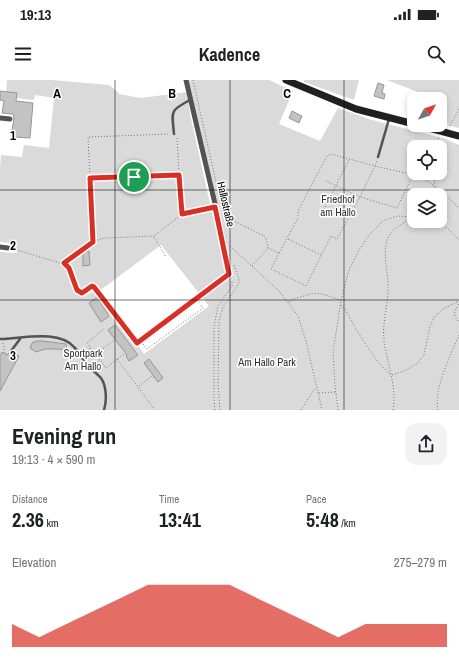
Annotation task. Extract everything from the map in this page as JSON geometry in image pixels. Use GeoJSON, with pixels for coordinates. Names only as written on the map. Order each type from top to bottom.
{"type":"FeatureCollection","features":[{"type":"Feature","properties":{"kind":"main road"},"geometry":{"type":"LineString","coordinates":[[286,80],[356,109],[407,122]]}},
{"type":"Feature","properties":{"kind":"main road"},"geometry":{"type":"LineString","coordinates":[[444,132],[459,136]]}},
{"type":"Feature","properties":{"kind":"street","name":"Hallostraße"},"geometry":{"type":"LineString","coordinates":[[186,80],[229,274]]}},
{"type":"Feature","properties":{"kind":"street"},"geometry":{"type":"LineString","coordinates":[[0,118],[10,118]]}},
{"type":"Feature","properties":{"kind":"street"},"geometry":{"type":"LineString","coordinates":[[0,248],[8,248]]}},
{"type":"Feature","properties":{"kind":"street"},"geometry":{"type":"LineString","coordinates":[[197,300],[229,274]]}},
{"type":"Feature","properties":{"kind":"lane"},"geometry":{"type":"LineString","coordinates":[[174,134],[172,113],[174,109],[191,100]]}},
{"type":"Feature","properties":{"kind":"lane"},"geometry":{"type":"LineString","coordinates":[[378,157],[389,118]]}},
{"type":"Feature","properties":{"kind":"lane"},"geometry":{"type":"LineString","coordinates":[[141,340],[197,300]]}},
{"type":"Feature","properties":{"kind":"lane"},"geometry":{"type":"LineString","coordinates":[[1,339],[43,336],[67,341],[74,347],[90,368],[100,376],[105,388],[104,410]]}},
{"type":"Feature","properties":{"kind":"lane"},"geometry":{"type":"LineString","coordinates":[[12,352],[20,338]]}},
{"type":"Feature","properties":{"kind":"path"},"geometry":{"type":"LineString","coordinates":[[193,80],[222,206]]}},
{"type":"Feature","properties":{"kind":"path"},"geometry":{"type":"LineString","coordinates":[[450,127],[459,109]]}},
{"type":"Feature","properties":{"kind":"path"},"geometry":{"type":"LineString","coordinates":[[93,242],[88,137],[177,134],[182,214]]}},
{"type":"Feature","properties":{"kind":"path"},"geometry":{"type":"LineString","coordinates":[[378,157],[375,166],[360,197],[337,239],[331,236],[306,286],[272,269],[298,218],[298,211],[327,156],[331,154],[375,166],[407,174]]}},
{"type":"Feature","properties":{"kind":"path"},"geometry":{"type":"LineString","coordinates":[[321,214],[350,159]]}},
{"type":"Feature","properties":{"kind":"path"},"geometry":{"type":"LineString","coordinates":[[90,178],[179,175]]}},
{"type":"Feature","properties":{"kind":"path"},"geometry":{"type":"LineString","coordinates":[[326,181],[360,197],[397,208],[411,180]]}},
{"type":"Feature","properties":{"kind":"path"},"geometry":{"type":"LineString","coordinates":[[424,180],[443,193],[459,208]]}},
{"type":"Feature","properties":{"kind":"path"},"geometry":{"type":"LineString","coordinates":[[434,180],[434,186]]}},
{"type":"Feature","properties":{"kind":"path"},"geometry":{"type":"LineString","coordinates":[[64,263],[93,242],[105,238],[154,236],[182,214],[215,207]]}},
{"type":"Feature","properties":{"kind":"path"},"geometry":{"type":"LineString","coordinates":[[223,215],[264,236],[266,238],[268,248]]}},
{"type":"Feature","properties":{"kind":"path"},"geometry":{"type":"LineString","coordinates":[[338,410],[333,352],[341,301],[351,263],[376,227],[383,221],[390,217],[407,216]]}},
{"type":"Feature","properties":{"kind":"path"},"geometry":{"type":"LineString","coordinates":[[393,410],[394,393],[384,339],[384,321],[388,288],[386,256],[387,243],[390,235],[396,228],[407,221]]}},
{"type":"Feature","properties":{"kind":"path"},"geometry":{"type":"LineString","coordinates":[[447,228],[459,240]]}},
{"type":"Feature","properties":{"kind":"path"},"geometry":{"type":"LineString","coordinates":[[154,236],[166,258]]}},
{"type":"Feature","properties":{"kind":"path"},"geometry":{"type":"LineString","coordinates":[[287,238],[322,256]]}},
{"type":"Feature","properties":{"kind":"path"},"geometry":{"type":"LineString","coordinates":[[230,249],[228,244],[279,291],[298,316],[304,332],[322,410]]}},
{"type":"Feature","properties":{"kind":"path"},"geometry":{"type":"LineString","coordinates":[[8,248],[64,263],[69,268],[77,290],[82,293],[92,286],[94,287],[137,343],[141,340],[147,350],[203,308],[197,300]]}},
{"type":"Feature","properties":{"kind":"path"},"geometry":{"type":"LineString","coordinates":[[268,248],[279,253]]}},
{"type":"Feature","properties":{"kind":"path"},"geometry":{"type":"LineString","coordinates":[[252,266],[268,248]]}},
{"type":"Feature","properties":{"kind":"path"},"geometry":{"type":"LineString","coordinates":[[220,410],[218,376],[219,321],[223,306],[238,285],[240,279],[234,264]]}},
{"type":"Feature","properties":{"kind":"path"},"geometry":{"type":"LineString","coordinates":[[229,274],[233,283],[238,285]]}},
{"type":"Feature","properties":{"kind":"path"},"geometry":{"type":"LineString","coordinates":[[215,410],[214,327],[218,306],[233,283]]}},
{"type":"Feature","properties":{"kind":"path"},"geometry":{"type":"LineString","coordinates":[[289,303],[312,292],[317,292],[341,301]]}},
{"type":"Feature","properties":{"kind":"path"},"geometry":{"type":"LineString","coordinates":[[391,376],[418,363],[424,355],[430,326],[435,316],[443,309],[459,302]]}},
{"type":"Feature","properties":{"kind":"path"},"geometry":{"type":"LineString","coordinates":[[459,302],[453,313],[459,322]]}},
{"type":"Feature","properties":{"kind":"path"},"geometry":{"type":"LineString","coordinates":[[341,304],[345,308],[359,334],[382,368],[391,376]]}},
{"type":"Feature","properties":{"kind":"path"},"geometry":{"type":"LineString","coordinates":[[105,328],[87,342],[95,354],[106,368],[124,354]]}},
{"type":"Feature","properties":{"kind":"path"},"geometry":{"type":"LineString","coordinates":[[438,410],[436,404],[443,373],[459,335]]}},
{"type":"Feature","properties":{"kind":"path"},"geometry":{"type":"LineString","coordinates":[[1,339],[5,353]]}},
{"type":"Feature","properties":{"kind":"path"},"geometry":{"type":"LineString","coordinates":[[95,354],[114,340]]}},
{"type":"Feature","properties":{"kind":"path"},"geometry":{"type":"LineString","coordinates":[[80,356],[91,348]]}},
{"type":"Feature","properties":{"kind":"path"},"geometry":{"type":"LineString","coordinates":[[118,359],[155,410]]}},
{"type":"Feature","properties":{"kind":"path"},"geometry":{"type":"LineString","coordinates":[[90,368],[100,360]]}},
{"type":"Feature","properties":{"kind":"path"},"geometry":{"type":"LineString","coordinates":[[138,387],[152,376],[154,378]]}},
{"type":"Feature","properties":{"kind":"path"},"geometry":{"type":"LineString","coordinates":[[301,410],[313,391],[317,388]]}},
{"type":"Feature","properties":{"kind":"path"},"geometry":{"type":"LineString","coordinates":[[318,394],[325,392],[336,392]]}},
{"type":"Feature","properties":{"kind":"green space"},"geometry":{"type":"Polygon","coordinates":[[[7,80],[52,80],[109,85],[119,94],[141,98],[187,92],[190,114],[212,213],[216,215],[229,278],[230,274],[188,80],[269,80],[293,91],[279,124],[320,141],[338,108],[372,120],[407,129],[407,132],[419,132],[446,139],[459,145],[459,410],[0,410],[0,252],[17,253],[16,244],[0,242],[1,155],[22,157],[24,145],[49,148],[54,98],[35,95],[34,100],[16,98],[6,92],[7,80]],[[161,245],[102,289],[96,289],[80,299],[96,290],[144,354],[209,306],[161,245]]]}},
{"type":"Feature","properties":{"kind":"green space"},"geometry":{"type":"Polygon","coordinates":[[[304,80],[359,80],[354,100],[304,82],[304,80]]]}},
{"type":"Feature","properties":{"kind":"green space"},"geometry":{"type":"Polygon","coordinates":[[[387,80],[459,80],[459,128],[447,125],[447,92],[418,92],[387,80]]]}},
{"type":"Feature","properties":{"kind":"building"},"geometry":{"type":"Polygon","coordinates":[[[378,83],[384,85],[382,93],[385,94],[384,99],[374,96],[378,83]]]}},
{"type":"Feature","properties":{"kind":"building"},"geometry":{"type":"Polygon","coordinates":[[[0,91],[17,93],[16,101],[33,103],[30,138],[14,137],[15,130],[12,130],[14,119],[13,114],[2,113],[4,101],[0,100],[0,91]]]}},
{"type":"Feature","properties":{"kind":"building"},"geometry":{"type":"Polygon","coordinates":[[[292,111],[302,116],[299,123],[289,118],[292,111]]]}},
{"type":"Feature","properties":{"kind":"building"},"geometry":{"type":"Polygon","coordinates":[[[83,251],[89,251],[90,265],[83,266],[83,251]]]}},
{"type":"Feature","properties":{"kind":"building"},"geometry":{"type":"Polygon","coordinates":[[[97,297],[109,316],[101,322],[89,303],[97,297]]]}},
{"type":"Feature","properties":{"kind":"building"},"geometry":{"type":"Polygon","coordinates":[[[115,325],[138,355],[129,361],[126,356],[127,355],[108,330],[115,325]]]}},
{"type":"Feature","properties":{"kind":"building"},"geometry":{"type":"Polygon","coordinates":[[[36,341],[66,344],[67,350],[45,349],[36,352],[30,348],[32,343],[36,341]]]}},
{"type":"Feature","properties":{"kind":"building"},"geometry":{"type":"Polygon","coordinates":[[[2,352],[7,355],[9,353],[13,353],[19,356],[0,391],[0,356],[2,352]]]}},
{"type":"Feature","properties":{"kind":"building"},"geometry":{"type":"Polygon","coordinates":[[[149,359],[163,378],[158,382],[144,363],[149,359]]]}},
{"type":"Feature","properties":{"kind":"route"},"geometry":{"type":"LineString","coordinates":[[179,175],[182,214],[215,207],[229,268],[229,274],[223,280],[137,343],[94,287],[92,286],[80,293],[74,287],[69,268],[64,263],[93,242],[90,178],[134,177],[179,175]]}},
{"type":"Feature","properties":{"kind":"park label","name":"Friedhof am Hallo"},"geometry":{"type":"Point","coordinates":[338,205]}},
{"type":"Feature","properties":{"kind":"park label","name":"Sportpark Am Hallo"},"geometry":{"type":"Point","coordinates":[83,359]}},
{"type":"Feature","properties":{"kind":"park label","name":"Am Hallo Park"},"geometry":{"type":"Point","coordinates":[267,362]}}]}
